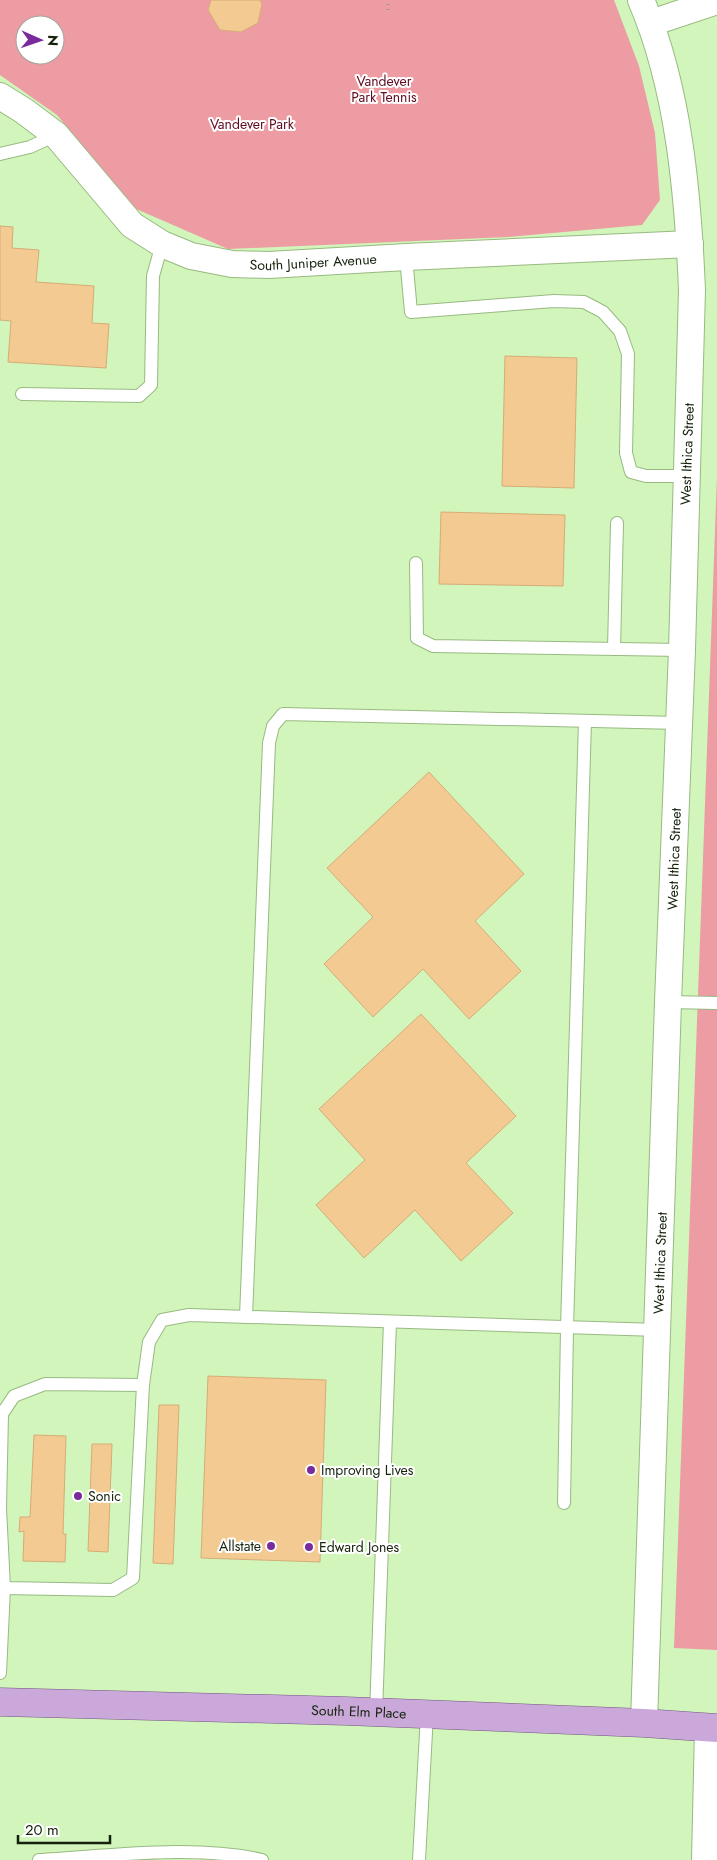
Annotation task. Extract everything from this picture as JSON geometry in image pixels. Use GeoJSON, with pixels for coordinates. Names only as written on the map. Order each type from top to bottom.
{"type":"FeatureCollection","features":[{"type":"Feature","properties":{"kind":"main road","name":"South Elm Place"},"geometry":{"type":"LineString","coordinates":[[0,1702],[427,1714],[644,1723],[712,1728]]}},
{"type":"Feature","properties":{"kind":"street"},"geometry":{"type":"LineString","coordinates":[[646,12],[717,1]]}},
{"type":"Feature","properties":{"kind":"street","name":"West Ithica Street"},"geometry":{"type":"LineString","coordinates":[[644,1723],[692,340],[690,244],[682,161],[666,79],[646,12]]}},
{"type":"Feature","properties":{"kind":"street","name":"South Juniper Avenue"},"geometry":{"type":"LineString","coordinates":[[0,96],[56,135],[132,225],[162,244],[191,256],[232,264],[269,265],[406,256],[690,244]]}},
{"type":"Feature","properties":{"kind":"street"},"geometry":{"type":"LineString","coordinates":[[705,1860],[712,1728]]}},
{"type":"Feature","properties":{"kind":"lane"},"geometry":{"type":"LineString","coordinates":[[0,154],[30,147],[56,135]]}},
{"type":"Feature","properties":{"kind":"lane"},"geometry":{"type":"LineString","coordinates":[[22,394],[139,396],[151,385],[153,276],[162,244]]}},
{"type":"Feature","properties":{"kind":"lane"},"geometry":{"type":"LineString","coordinates":[[406,256],[411,312],[554,301],[584,302],[603,312],[620,331],[628,354],[626,453],[631,472],[646,476],[686,476]]}},
{"type":"Feature","properties":{"kind":"lane"},"geometry":{"type":"LineString","coordinates":[[614,649],[617,523]]}},
{"type":"Feature","properties":{"kind":"lane"},"geometry":{"type":"LineString","coordinates":[[416,562],[417,638],[433,646],[682,650]]}},
{"type":"Feature","properties":{"kind":"lane"},"geometry":{"type":"LineString","coordinates":[[246,1316],[269,743],[273,726],[283,714],[679,723]]}},
{"type":"Feature","properties":{"kind":"lane"},"geometry":{"type":"LineString","coordinates":[[564,1502],[567,1328],[585,721]]}},
{"type":"Feature","properties":{"kind":"lane"},"geometry":{"type":"LineString","coordinates":[[668,1002],[717,1003]]}},
{"type":"Feature","properties":{"kind":"lane"},"geometry":{"type":"LineString","coordinates":[[4,1588],[113,1590],[134,1578],[143,1385],[149,1342],[162,1320],[189,1315],[246,1316],[658,1330]]}},
{"type":"Feature","properties":{"kind":"lane"},"geometry":{"type":"LineString","coordinates":[[376,1713],[390,1322]]}},
{"type":"Feature","properties":{"kind":"lane"},"geometry":{"type":"LineString","coordinates":[[0,1673],[4,1588],[0,1508],[2,1414],[14,1396],[45,1384],[143,1385]]}},
{"type":"Feature","properties":{"kind":"lane"},"geometry":{"type":"LineString","coordinates":[[419,1860],[427,1714]]}},
{"type":"Feature","properties":{"kind":"lane"},"geometry":{"type":"LineString","coordinates":[[39,1860],[164,1852],[239,1854],[262,1860]]}},
{"type":"Feature","properties":{"kind":"path"},"geometry":{"type":"LineString","coordinates":[[388,0],[388,10]]}},
{"type":"Feature","properties":{"kind":"green space","name":"Vandever Park"},"geometry":{"type":"Polygon","coordinates":[[[0,0],[614,0],[639,66],[655,133],[660,200],[642,225],[508,237],[228,249],[134,208],[57,115],[0,75],[0,0]]]}},
{"type":"Feature","properties":{"kind":"green space"},"geometry":{"type":"Polygon","coordinates":[[[717,477],[717,1650],[674,1648],[717,477]]]}},
{"type":"Feature","properties":{"kind":"building"},"geometry":{"type":"Polygon","coordinates":[[[211,0],[260,0],[262,4],[258,23],[241,32],[220,30],[208,10],[211,0]]]}},
{"type":"Feature","properties":{"kind":"building"},"geometry":{"type":"Polygon","coordinates":[[[0,226],[13,227],[12,248],[39,250],[36,282],[94,286],[92,323],[109,324],[106,368],[8,362],[11,321],[0,320],[0,226]]]}},
{"type":"Feature","properties":{"kind":"building"},"geometry":{"type":"Polygon","coordinates":[[[505,356],[577,358],[574,488],[502,486],[505,356]]]}},
{"type":"Feature","properties":{"kind":"building"},"geometry":{"type":"Polygon","coordinates":[[[441,512],[565,515],[563,586],[439,584],[441,512]]]}},
{"type":"Feature","properties":{"kind":"building"},"geometry":{"type":"Polygon","coordinates":[[[429,772],[524,874],[475,921],[521,971],[469,1019],[423,969],[373,1017],[324,964],[373,917],[327,868],[429,772]]]}},
{"type":"Feature","properties":{"kind":"building"},"geometry":{"type":"Polygon","coordinates":[[[421,1014],[516,1116],[466,1163],[513,1213],[461,1261],[415,1210],[364,1258],[316,1205],[365,1160],[319,1109],[421,1014]]]}},
{"type":"Feature","properties":{"kind":"building"},"geometry":{"type":"Polygon","coordinates":[[[208,1376],[326,1380],[320,1562],[201,1558],[208,1376]]]}},
{"type":"Feature","properties":{"kind":"building"},"geometry":{"type":"Polygon","coordinates":[[[159,1405],[179,1405],[173,1564],[153,1563],[159,1405]]]}},
{"type":"Feature","properties":{"kind":"building"},"geometry":{"type":"Polygon","coordinates":[[[34,1435],[66,1436],[63,1534],[66,1534],[65,1562],[23,1561],[24,1531],[19,1532],[20,1517],[30,1517],[34,1435]]]}},
{"type":"Feature","properties":{"kind":"building"},"geometry":{"type":"Polygon","coordinates":[[[92,1444],[112,1444],[108,1552],[88,1551],[92,1444]]]}},
{"type":"Feature","properties":{"kind":"place","name":"Improving Lives"},"geometry":{"type":"Point","coordinates":[311,1470]}},
{"type":"Feature","properties":{"kind":"place","name":"Sonic"},"geometry":{"type":"Point","coordinates":[78,1496]}},
{"type":"Feature","properties":{"kind":"place","name":"Allstate"},"geometry":{"type":"Point","coordinates":[271,1546]}},
{"type":"Feature","properties":{"kind":"place","name":"Edward Jones"},"geometry":{"type":"Point","coordinates":[309,1547]}},
{"type":"Feature","properties":{"kind":"park label","name":"Vandever Park Tennis"},"geometry":{"type":"Point","coordinates":[384,89]}}]}
